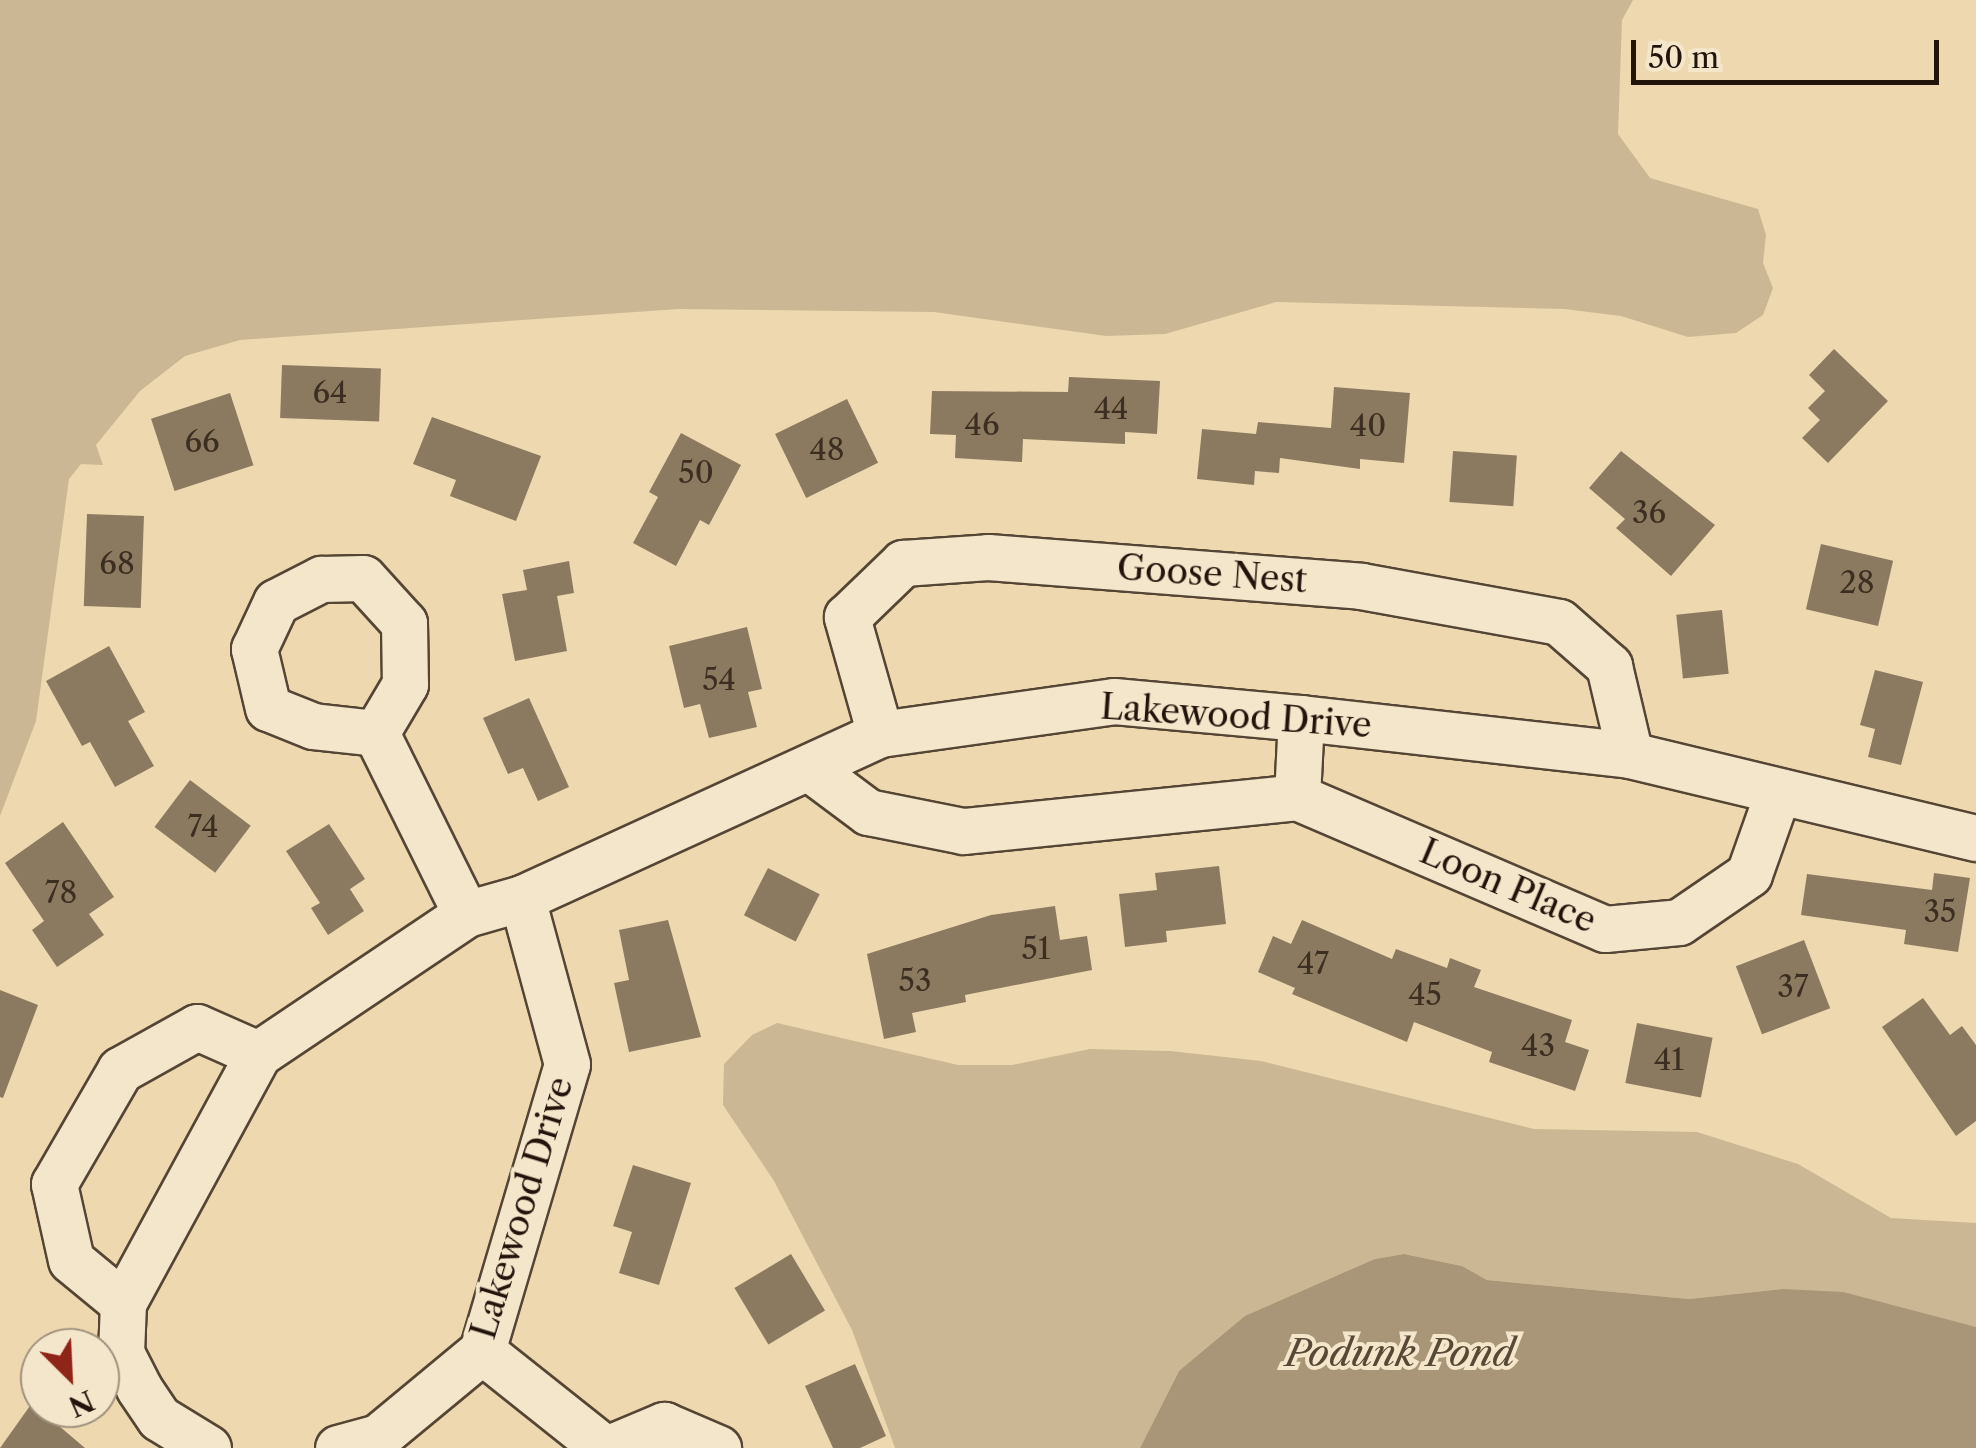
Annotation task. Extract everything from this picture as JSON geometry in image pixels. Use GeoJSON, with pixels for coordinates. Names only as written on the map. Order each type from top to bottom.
{"type":"FeatureCollection","features":[{"type":"Feature","properties":{"kind":"street","name":"Goose Nest"},"geometry":{"type":"LineString","coordinates":[[880,734],[846,618],[903,563],[988,556],[1360,586],[1559,622],[1609,666],[1630,755]]}},
{"type":"Feature","properties":{"kind":"street","name":"Lakewood Drive"},"geometry":{"type":"LineString","coordinates":[[208,1448],[159,1418],[139,1388],[121,1353],[122,1303],[258,1054],[466,914],[522,898],[880,734],[1114,702],[1301,718],[1630,755],[1777,795],[1976,838]]}},
{"type":"Feature","properties":{"kind":"street"},"geometry":{"type":"LineString","coordinates":[[1297,797],[1301,718]]}},
{"type":"Feature","properties":{"kind":"street"},"geometry":{"type":"LineString","coordinates":[[376,733],[466,914]]}},
{"type":"Feature","properties":{"kind":"street","name":"Loon Place"},"geometry":{"type":"LineString","coordinates":[[809,768],[868,812],[962,830],[1297,797],[1605,930],[1679,922],[1748,874],[1777,795]]}},
{"type":"Feature","properties":{"kind":"street","name":"Lakewood Drive"},"geometry":{"type":"LineString","coordinates":[[338,1448],[378,1437],[482,1351],[567,1064],[522,898]]}},
{"type":"Feature","properties":{"kind":"street"},"geometry":{"type":"LineString","coordinates":[[122,1303],[71,1260],[54,1184],[120,1070],[197,1027],[258,1054]]}},
{"type":"Feature","properties":{"kind":"street"},"geometry":{"type":"LineString","coordinates":[[482,1351],[606,1448],[664,1425],[718,1448]]}},
{"type":"Feature","properties":{"kind":"shaded area"},"geometry":{"type":"Polygon","coordinates":[[[0,0],[1633,0],[1622,20],[1618,134],[1650,178],[1758,209],[1766,235],[1763,263],[1773,288],[1763,315],[1736,333],[1688,337],[1621,316],[1564,309],[1276,302],[1165,334],[1106,336],[934,312],[678,309],[240,340],[185,356],[140,391],[96,445],[103,465],[81,464],[69,479],[36,721],[0,816],[0,0]]]}},
{"type":"Feature","properties":{"kind":"shaded area"},"geometry":{"type":"Polygon","coordinates":[[[777,1023],[958,1065],[1012,1065],[1090,1049],[1170,1051],[1261,1061],[1534,1129],[1697,1132],[1798,1164],[1891,1218],[1976,1223],[1976,1327],[1782,1289],[1689,1299],[1487,1280],[1462,1266],[1404,1254],[1375,1259],[1179,1371],[1140,1448],[895,1448],[852,1330],[774,1181],[723,1105],[724,1064],[752,1035],[777,1023]]]}},
{"type":"Feature","properties":{"kind":"water","name":"Podunk Pond"},"geometry":{"type":"Polygon","coordinates":[[[1404,1254],[1462,1266],[1487,1280],[1689,1299],[1782,1289],[1843,1292],[1976,1327],[1976,1448],[1140,1448],[1179,1371],[1245,1316],[1375,1259],[1404,1254]]]}},
{"type":"Feature","properties":{"kind":"building"},"geometry":{"type":"Polygon","coordinates":[[[1834,349],[1888,401],[1828,463],[1802,438],[1820,420],[1808,408],[1825,391],[1809,375],[1834,349]]]}},
{"type":"Feature","properties":{"kind":"building"},"geometry":{"type":"Polygon","coordinates":[[[282,365],[381,368],[379,421],[280,418],[282,365]]]}},
{"type":"Feature","properties":{"kind":"building"},"geometry":{"type":"Polygon","coordinates":[[[1069,377],[1160,381],[1157,434],[1125,432],[1125,444],[1023,439],[1022,462],[955,458],[956,435],[930,434],[932,391],[1068,392],[1069,377]]]}},
{"type":"Feature","properties":{"kind":"building"},"geometry":{"type":"Polygon","coordinates":[[[1334,387],[1410,393],[1404,463],[1360,459],[1360,469],[1280,458],[1279,473],[1255,471],[1254,485],[1197,479],[1202,429],[1256,434],[1258,422],[1331,428],[1334,387]]]}},
{"type":"Feature","properties":{"kind":"building"},"geometry":{"type":"Polygon","coordinates":[[[230,393],[253,465],[175,491],[151,419],[230,393]]]}},
{"type":"Feature","properties":{"kind":"building"},"geometry":{"type":"Polygon","coordinates":[[[847,399],[878,463],[806,498],[775,434],[847,399]]]}},
{"type":"Feature","properties":{"kind":"building"},"geometry":{"type":"Polygon","coordinates":[[[432,417],[541,456],[516,521],[450,496],[456,480],[413,464],[432,417]]]}},
{"type":"Feature","properties":{"kind":"building"},"geometry":{"type":"Polygon","coordinates":[[[681,433],[741,465],[709,525],[700,520],[676,566],[633,543],[658,497],[649,492],[681,433]]]}},
{"type":"Feature","properties":{"kind":"building"},"geometry":{"type":"Polygon","coordinates":[[[1453,451],[1517,455],[1513,506],[1449,502],[1453,451]]]}},
{"type":"Feature","properties":{"kind":"building"},"geometry":{"type":"Polygon","coordinates":[[[1621,451],[1715,525],[1671,576],[1616,528],[1625,519],[1589,488],[1621,451]]]}},
{"type":"Feature","properties":{"kind":"building"},"geometry":{"type":"Polygon","coordinates":[[[87,514],[144,516],[141,608],[84,606],[87,514]]]}},
{"type":"Feature","properties":{"kind":"building"},"geometry":{"type":"Polygon","coordinates":[[[1821,544],[1893,561],[1878,626],[1806,609],[1821,544]]]}},
{"type":"Feature","properties":{"kind":"building"},"geometry":{"type":"Polygon","coordinates":[[[569,561],[574,593],[557,596],[567,651],[515,661],[502,594],[527,590],[523,570],[569,561]]]}},
{"type":"Feature","properties":{"kind":"building"},"geometry":{"type":"Polygon","coordinates":[[[1722,610],[1729,674],[1683,678],[1676,615],[1722,610]]]}},
{"type":"Feature","properties":{"kind":"building"},"geometry":{"type":"Polygon","coordinates":[[[747,627],[762,689],[748,692],[757,727],[709,738],[700,704],[684,708],[669,646],[747,627]]]}},
{"type":"Feature","properties":{"kind":"building"},"geometry":{"type":"Polygon","coordinates":[[[109,646],[145,712],[128,721],[154,766],[115,787],[90,742],[82,746],[46,681],[109,646]]]}},
{"type":"Feature","properties":{"kind":"building"},"geometry":{"type":"Polygon","coordinates":[[[1875,670],[1923,682],[1901,765],[1868,757],[1875,729],[1860,725],[1875,670]]]}},
{"type":"Feature","properties":{"kind":"building"},"geometry":{"type":"Polygon","coordinates":[[[529,698],[569,787],[538,801],[523,768],[508,774],[483,718],[529,698]]]}},
{"type":"Feature","properties":{"kind":"building"},"geometry":{"type":"Polygon","coordinates":[[[190,780],[251,826],[215,873],[154,827],[190,780]]]}},
{"type":"Feature","properties":{"kind":"building"},"geometry":{"type":"Polygon","coordinates":[[[63,822],[114,897],[89,914],[104,935],[57,967],[32,930],[44,921],[5,863],[63,822]]]}},
{"type":"Feature","properties":{"kind":"building"},"geometry":{"type":"Polygon","coordinates":[[[329,824],[365,879],[350,889],[364,911],[328,935],[311,908],[320,903],[286,851],[329,824]]]}},
{"type":"Feature","properties":{"kind":"building"},"geometry":{"type":"Polygon","coordinates":[[[1219,866],[1226,924],[1166,931],[1167,942],[1125,947],[1119,894],[1157,890],[1155,873],[1219,866]]]}},
{"type":"Feature","properties":{"kind":"building"},"geometry":{"type":"Polygon","coordinates":[[[768,868],[820,894],[796,942],[744,915],[768,868]]]}},
{"type":"Feature","properties":{"kind":"building"},"geometry":{"type":"Polygon","coordinates":[[[1934,873],[1970,878],[1958,952],[1904,944],[1906,930],[1801,915],[1807,874],[1932,890],[1934,873]]]}},
{"type":"Feature","properties":{"kind":"building"},"geometry":{"type":"Polygon","coordinates":[[[1055,906],[1060,940],[1087,936],[1092,970],[965,995],[966,1002],[912,1013],[916,1032],[884,1039],[867,954],[991,915],[1055,906]]]}},
{"type":"Feature","properties":{"kind":"building"},"geometry":{"type":"Polygon","coordinates":[[[668,920],[701,1037],[629,1052],[614,983],[629,980],[619,930],[668,920]]]}},
{"type":"Feature","properties":{"kind":"building"},"geometry":{"type":"Polygon","coordinates":[[[1302,920],[1392,959],[1396,949],[1447,968],[1450,958],[1481,970],[1474,987],[1572,1020],[1565,1042],[1589,1050],[1575,1091],[1489,1062],[1492,1052],[1414,1022],[1407,1042],[1292,994],[1295,988],[1258,972],[1273,936],[1291,944],[1302,920]]]}},
{"type":"Feature","properties":{"kind":"building"},"geometry":{"type":"Polygon","coordinates":[[[1804,940],[1830,1008],[1762,1034],[1736,966],[1804,940]]]}},
{"type":"Feature","properties":{"kind":"building"},"geometry":{"type":"Polygon","coordinates":[[[0,990],[38,1005],[3,1098],[0,1097],[0,990]]]}},
{"type":"Feature","properties":{"kind":"building"},"geometry":{"type":"Polygon","coordinates":[[[1923,998],[1950,1035],[1962,1026],[1976,1045],[1976,1121],[1956,1136],[1882,1027],[1923,998]]]}},
{"type":"Feature","properties":{"kind":"building"},"geometry":{"type":"Polygon","coordinates":[[[1637,1023],[1713,1038],[1701,1098],[1625,1083],[1637,1023]]]}},
{"type":"Feature","properties":{"kind":"building"},"geometry":{"type":"Polygon","coordinates":[[[633,1165],[691,1183],[659,1285],[619,1273],[632,1232],[613,1226],[633,1165]]]}},
{"type":"Feature","properties":{"kind":"building"},"geometry":{"type":"Polygon","coordinates":[[[791,1254],[825,1311],[768,1345],[734,1288],[791,1254]]]}},
{"type":"Feature","properties":{"kind":"building"},"geometry":{"type":"Polygon","coordinates":[[[855,1364],[886,1436],[860,1448],[833,1448],[805,1386],[855,1364]]]}},
{"type":"Feature","properties":{"kind":"building"},"geometry":{"type":"Polygon","coordinates":[[[20,1420],[20,1428],[61,1428],[85,1448],[0,1448],[20,1420]]]}}]}
